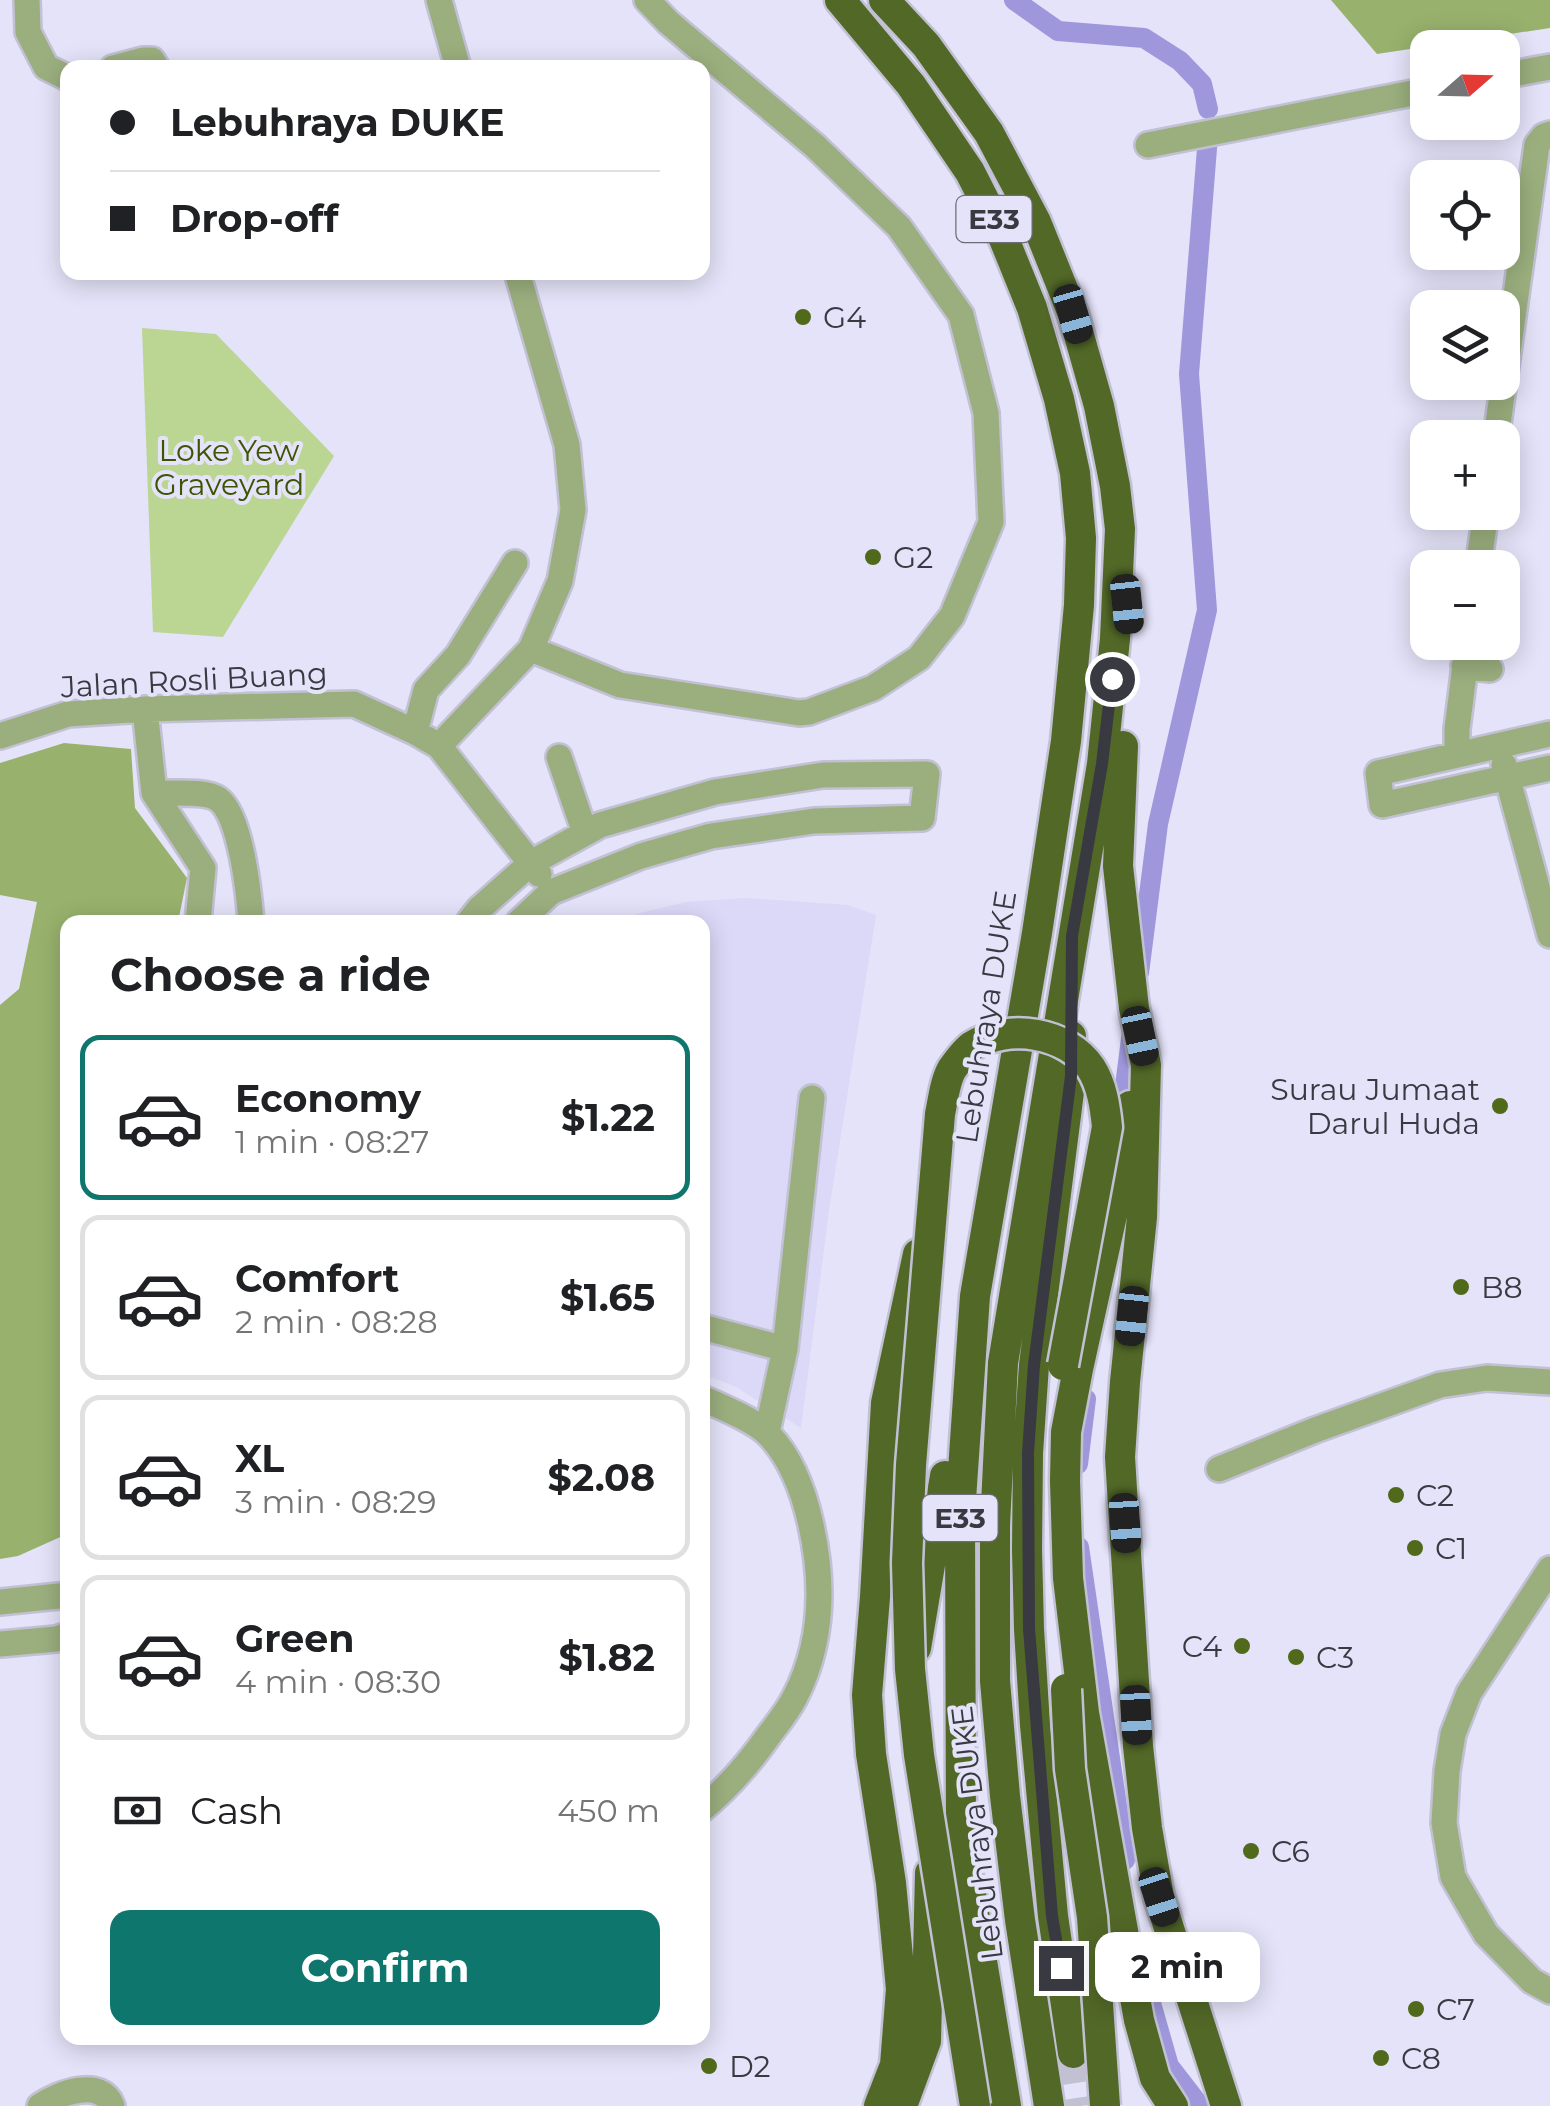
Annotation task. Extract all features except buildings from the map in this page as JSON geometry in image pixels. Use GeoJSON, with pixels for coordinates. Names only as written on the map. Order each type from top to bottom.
{"type":"FeatureCollection","features":[{"type":"Feature","properties":{"kind":"highway","name":"Lebuhraya DUKE"},"geometry":{"type":"LineString","coordinates":[[840,0],[911,85],[970,172],[1004,239],[1032,308],[1058,399],[1075,473],[1081,538],[1066,742],[975,1296],[960,1514],[962,1834],[1006,2106]]}},
{"type":"Feature","properties":{"kind":"highway","name":"Lebuhraya DUKE"},"geometry":{"type":"LineString","coordinates":[[884,0],[926,45],[989,134],[1036,222],[1073,314],[1099,406],[1120,529],[1108,718],[1003,1362],[995,1525],[995,1681],[1005,1796],[1049,2106]]}},
{"type":"Feature","properties":{"kind":"highway"},"geometry":{"type":"LineString","coordinates":[[1120,529],[1131,642],[1119,794],[1118,866],[1134,1008],[1146,1065],[1142,1216],[1120,1457],[1138,1746],[1159,1897],[1226,2106]]}},
{"type":"Feature","properties":{"kind":"highway"},"geometry":{"type":"LineString","coordinates":[[1072,936],[1071,1076],[1034,1365],[1028,1453],[1029,1629],[1052,1916],[1072,2052]]}},
{"type":"Feature","properties":{"kind":"highway"},"geometry":{"type":"LineString","coordinates":[[1134,1008],[1128,1119],[1116,1197],[1069,1416],[1064,1482],[1068,1578],[1084,1714],[1139,2020]]}},
{"type":"Feature","properties":{"kind":"highway"},"geometry":{"type":"LineString","coordinates":[[972,2106],[919,1755],[910,1669],[907,1564],[911,1465],[940,1114],[950,1072],[971,1046],[1000,1036],[1035,1034],[1066,1044],[1090,1067],[1104,1098],[1107,1127],[1057,1400],[1051,1464],[1054,1592],[1081,1768],[1139,2020],[1155,2078],[1172,2106]]}},
{"type":"Feature","properties":{"kind":"highway"},"geometry":{"type":"LineString","coordinates":[[878,2106],[895,2066],[901,1989],[867,1695],[886,1404],[935,1178]]}},
{"type":"Feature","properties":{"kind":"highway"},"geometry":{"type":"LineString","coordinates":[[902,2106],[926,2042],[930,1868],[916,1649],[975,1296]]}},
{"type":"Feature","properties":{"kind":"highway"},"geometry":{"type":"LineString","coordinates":[[1066,1688],[1070,1769],[1093,1934],[1106,2106]]}},
{"type":"Feature","properties":{"kind":"highway"},"geometry":{"type":"LineString","coordinates":[[1046,1834],[1068,1914],[1087,2045],[1116,2106]]}},
{"type":"Feature","properties":{"kind":"highway"},"geometry":{"type":"LineString","coordinates":[[930,1868],[972,2106]]}},
{"type":"Feature","properties":{"kind":"street"},"geometry":{"type":"LineString","coordinates":[[27,0],[28,32],[46,67],[60,74]]}},
{"type":"Feature","properties":{"kind":"street"},"geometry":{"type":"LineString","coordinates":[[440,0],[456,60]]}},
{"type":"Feature","properties":{"kind":"street"},"geometry":{"type":"LineString","coordinates":[[531,649],[620,685],[809,712],[873,688],[920,658],[952,616],[991,522],[986,414],[962,315],[899,226],[815,146],[668,22],[648,0]]}},
{"type":"Feature","properties":{"kind":"street"},"geometry":{"type":"LineString","coordinates":[[1520,73],[1550,67]]}},
{"type":"Feature","properties":{"kind":"street"},"geometry":{"type":"LineString","coordinates":[[1148,145],[1410,94]]}},
{"type":"Feature","properties":{"kind":"street"},"geometry":{"type":"LineString","coordinates":[[1499,420],[1537,145],[1550,134]]}},
{"type":"Feature","properties":{"kind":"street"},"geometry":{"type":"LineString","coordinates":[[438,746],[531,649],[560,581],[573,510],[567,445],[519,280]]}},
{"type":"Feature","properties":{"kind":"street"},"geometry":{"type":"LineString","coordinates":[[414,732],[426,690],[458,656],[515,563]]}},
{"type":"Feature","properties":{"kind":"street"},"geometry":{"type":"LineString","coordinates":[[1457,755],[1456,729],[1474,660]]}},
{"type":"Feature","properties":{"kind":"street","name":"Jalan Rosli Buang"},"geometry":{"type":"LineString","coordinates":[[0,736],[68,714],[354,704],[438,746],[551,892]]}},
{"type":"Feature","properties":{"kind":"street"},"geometry":{"type":"LineString","coordinates":[[145,709],[154,794],[203,868],[199,915]]}},
{"type":"Feature","properties":{"kind":"street"},"geometry":{"type":"LineString","coordinates":[[1545,769],[1382,805],[1378,773],[1550,734]]}},
{"type":"Feature","properties":{"kind":"street"},"geometry":{"type":"LineString","coordinates":[[1498,746],[1550,934]]}},
{"type":"Feature","properties":{"kind":"street"},"geometry":{"type":"LineString","coordinates":[[560,757],[585,833]]}},
{"type":"Feature","properties":{"kind":"street"},"geometry":{"type":"LineString","coordinates":[[1520,819],[1531,787],[1545,769]]}},
{"type":"Feature","properties":{"kind":"street"},"geometry":{"type":"LineString","coordinates":[[474,915],[531,863],[600,824],[715,792],[822,775],[926,774],[922,818],[814,821],[711,836],[641,856],[551,892],[526,915]]}},
{"type":"Feature","properties":{"kind":"street"},"geometry":{"type":"LineString","coordinates":[[1480,784],[1498,794],[1520,819]]}},
{"type":"Feature","properties":{"kind":"street"},"geometry":{"type":"LineString","coordinates":[[154,794],[217,798],[230,815],[248,880],[251,915]]}},
{"type":"Feature","properties":{"kind":"street"},"geometry":{"type":"LineString","coordinates":[[767,1432],[785,1349],[812,1098]]}},
{"type":"Feature","properties":{"kind":"street"},"geometry":{"type":"LineString","coordinates":[[710,1329],[785,1349]]}},
{"type":"Feature","properties":{"kind":"street"},"geometry":{"type":"LineString","coordinates":[[1220,1469],[1440,1384],[1487,1378],[1550,1382]]}},
{"type":"Feature","properties":{"kind":"street"},"geometry":{"type":"LineString","coordinates":[[710,1402],[767,1432],[786,1457],[810,1518],[820,1608],[808,1671],[794,1701],[754,1756],[710,1801]]}},
{"type":"Feature","properties":{"kind":"street"},"geometry":{"type":"LineString","coordinates":[[1550,1569],[1468,1693],[1453,1734],[1446,1771],[1444,1824],[1454,1877],[1486,1934],[1532,1981],[1550,1991]]}},
{"type":"Feature","properties":{"kind":"street"},"geometry":{"type":"LineString","coordinates":[[0,1602],[60,1597]]}},
{"type":"Feature","properties":{"kind":"street"},"geometry":{"type":"LineString","coordinates":[[0,1644],[60,1638]]}},
{"type":"Feature","properties":{"kind":"street"},"geometry":{"type":"LineString","coordinates":[[40,2106],[64,2093],[94,2090],[106,2093],[112,2106]]}},
{"type":"Feature","properties":{"kind":"shaded area"},"geometry":{"type":"Polygon","coordinates":[[[746,898],[848,905],[876,915],[829,1210],[801,1428],[736,1387],[710,1377],[710,915],[635,915],[686,902],[746,898]]]}},
{"type":"Feature","properties":{"kind":"green space"},"geometry":{"type":"Polygon","coordinates":[[[1331,0],[1550,0],[1550,28],[1520,33],[1410,30],[1410,49],[1377,54],[1331,0]]]}},
{"type":"Feature","properties":{"kind":"green space","name":"Loke Yew Graveyard"},"geometry":{"type":"Polygon","coordinates":[[[142,328],[216,334],[334,456],[223,637],[153,632],[142,328]]]}},
{"type":"Feature","properties":{"kind":"green space"},"geometry":{"type":"Polygon","coordinates":[[[64,743],[131,749],[135,808],[187,878],[179,915],[60,915],[60,1537],[18,1556],[0,1559],[0,1005],[19,989],[37,902],[0,895],[0,763],[64,743]]]}},
{"type":"Feature","properties":{"kind":"waterway"},"geometry":{"type":"LineString","coordinates":[[1014,0],[1058,31],[1144,38],[1180,61],[1202,84],[1208,109]]}},
{"type":"Feature","properties":{"kind":"waterway"},"geometry":{"type":"LineString","coordinates":[[1139,973],[1158,824],[1207,610],[1189,374],[1208,136]]}},
{"type":"Feature","properties":{"kind":"waterway"},"geometry":{"type":"LineString","coordinates":[[1121,1117],[1132,1031]]}},
{"type":"Feature","properties":{"kind":"waterway"},"geometry":{"type":"LineString","coordinates":[[1078,1464],[1086,1399]]}},
{"type":"Feature","properties":{"kind":"waterway"},"geometry":{"type":"LineString","coordinates":[[1079,1547],[1125,1860]]}},
{"type":"Feature","properties":{"kind":"waterway"},"geometry":{"type":"LineString","coordinates":[[1145,1982],[1169,2066],[1200,2106]]}},
{"type":"Feature","properties":{"kind":"tunnel"},"geometry":{"type":"LineString","coordinates":[[1073,2053],[1081,2106]]}},
{"type":"Feature","properties":{"kind":"place","name":"G4"},"geometry":{"type":"Point","coordinates":[803,317]}},
{"type":"Feature","properties":{"kind":"place","name":"G2"},"geometry":{"type":"Point","coordinates":[873,557]}},
{"type":"Feature","properties":{"kind":"place","name":"Surau Jumaat Darul Huda"},"geometry":{"type":"Point","coordinates":[1500,1106]}},
{"type":"Feature","properties":{"kind":"place","name":"B8"},"geometry":{"type":"Point","coordinates":[1461,1287]}},
{"type":"Feature","properties":{"kind":"place","name":"C2"},"geometry":{"type":"Point","coordinates":[1396,1495]}},
{"type":"Feature","properties":{"kind":"place","name":"C1"},"geometry":{"type":"Point","coordinates":[1415,1548]}},
{"type":"Feature","properties":{"kind":"place","name":"C4"},"geometry":{"type":"Point","coordinates":[1242,1646]}},
{"type":"Feature","properties":{"kind":"place","name":"C3"},"geometry":{"type":"Point","coordinates":[1296,1657]}},
{"type":"Feature","properties":{"kind":"place","name":"C6"},"geometry":{"type":"Point","coordinates":[1251,1851]}},
{"type":"Feature","properties":{"kind":"place","name":"C7"},"geometry":{"type":"Point","coordinates":[1416,2009]}},
{"type":"Feature","properties":{"kind":"place","name":"C8"},"geometry":{"type":"Point","coordinates":[1381,2058]}},
{"type":"Feature","properties":{"kind":"place","name":"D2"},"geometry":{"type":"Point","coordinates":[709,2066]}},
{"type":"Feature","properties":{"kind":"route"},"geometry":{"type":"LineString","coordinates":[[1061,1968],[1052,1916],[1035,1724],[1029,1629],[1028,1453],[1034,1365],[1071,1076],[1072,936],[1102,764],[1112,679]]}}]}
